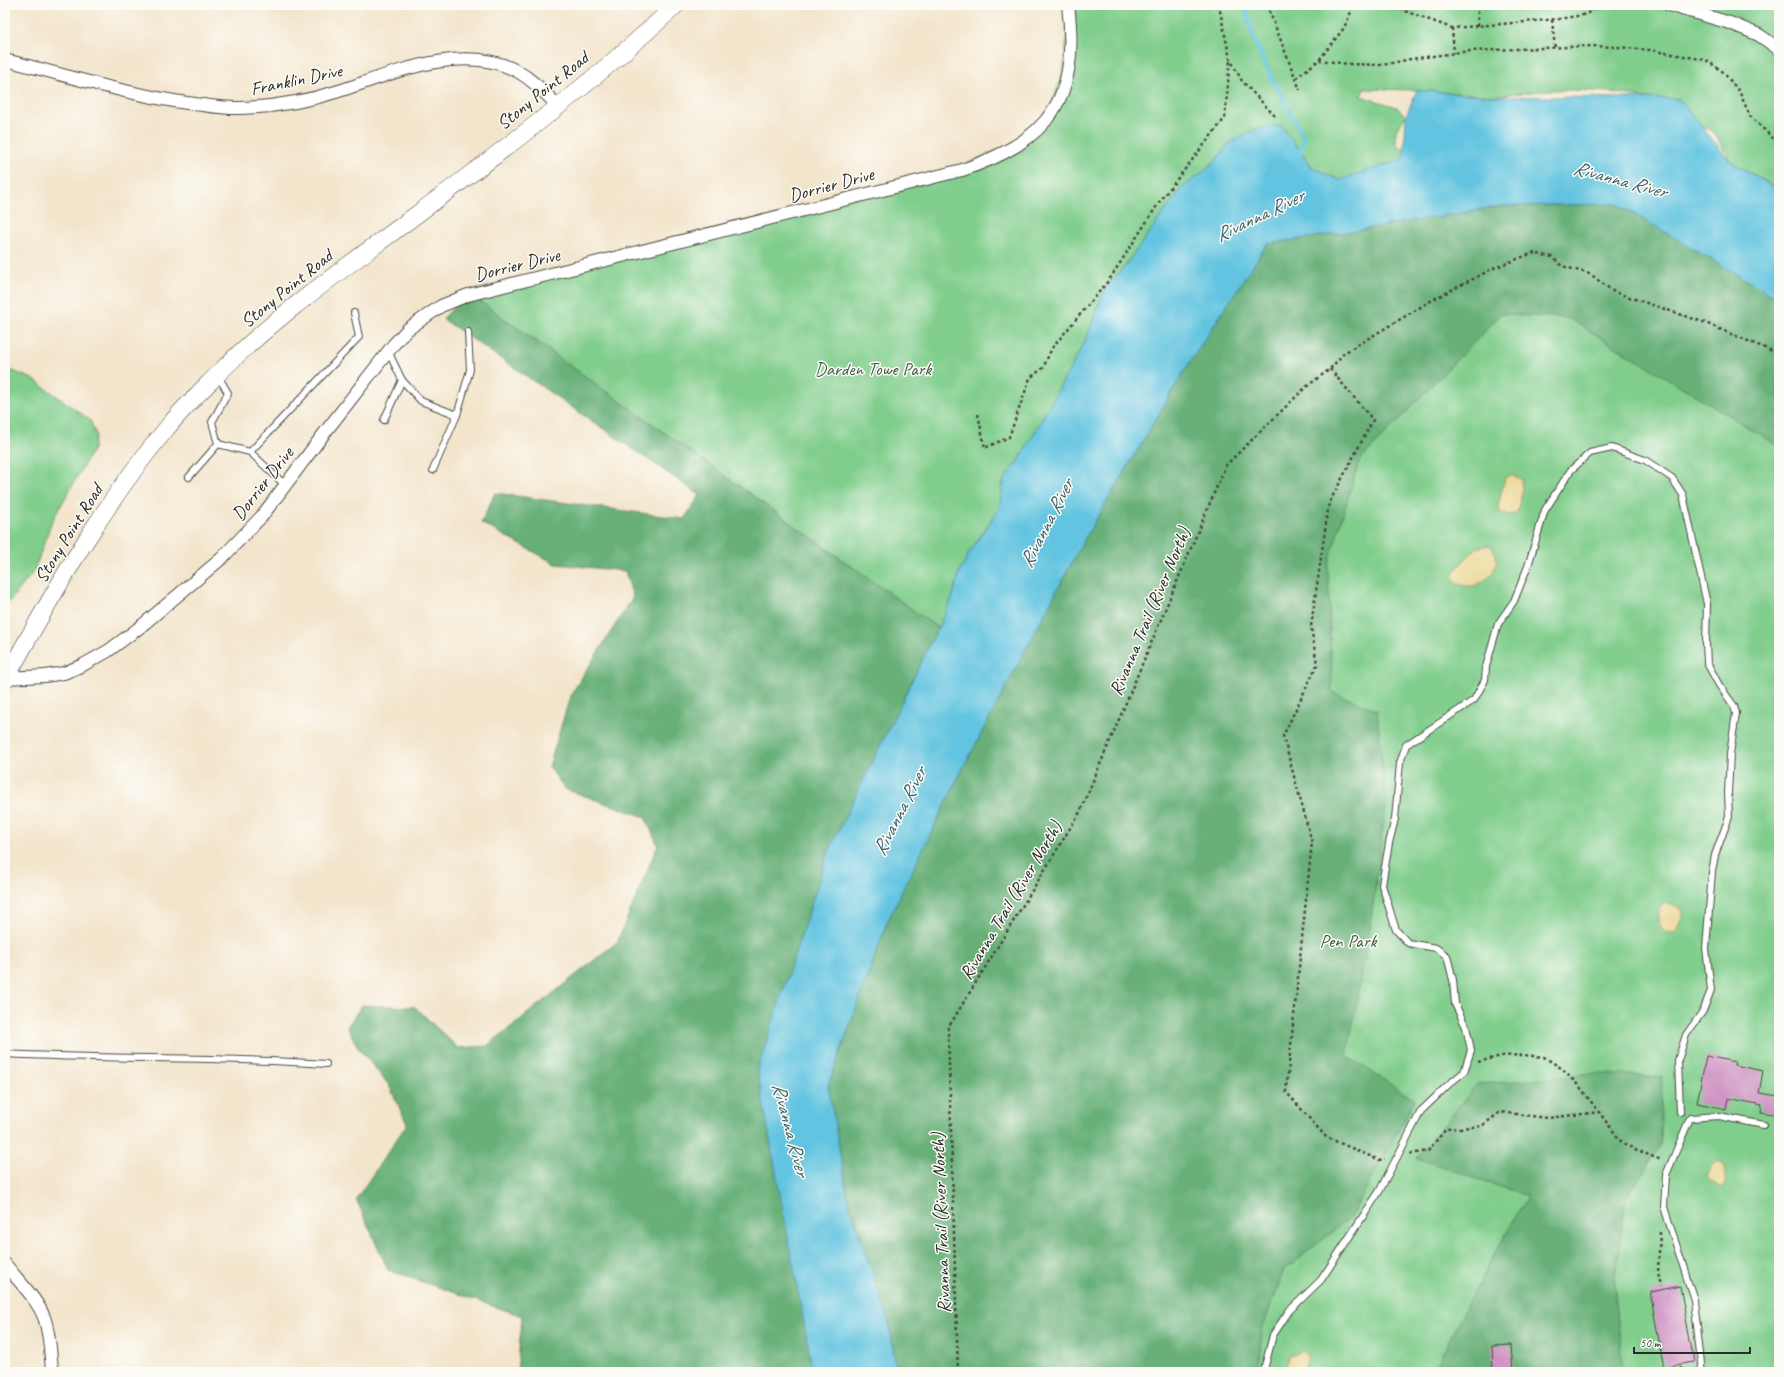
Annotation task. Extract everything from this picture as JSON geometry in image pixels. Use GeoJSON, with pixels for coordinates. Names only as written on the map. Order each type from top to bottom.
{"type":"FeatureCollection","features":[{"type":"Feature","properties":{"kind":"main road","name":"Stony Point Road"},"geometry":{"type":"LineString","coordinates":[[5,679],[53,596],[112,501],[164,431],[217,374],[257,337],[305,297],[455,186],[558,106],[676,5]]}},
{"type":"Feature","properties":{"kind":"street","name":"Dorrier Drive"},"geometry":{"type":"LineString","coordinates":[[5,679],[64,673],[83,665],[108,651],[139,628],[222,558],[262,516],[388,351],[408,329],[423,317],[441,306],[468,295],[962,170],[997,157],[1019,146],[1035,134],[1048,119],[1058,102],[1067,78],[1071,55],[1071,29],[1068,5]]}},
{"type":"Feature","properties":{"kind":"street"},"geometry":{"type":"LineString","coordinates":[[1669,5],[1730,23],[1758,35],[1779,49]]}},
{"type":"Feature","properties":{"kind":"street","name":"Franklin Drive"},"geometry":{"type":"LineString","coordinates":[[5,60],[108,87],[164,99],[240,108],[272,106],[304,100],[429,63],[454,60],[478,60],[498,64],[516,70],[532,80],[558,106]]}},
{"type":"Feature","properties":{"kind":"street"},"geometry":{"type":"LineString","coordinates":[[5,1264],[36,1303],[44,1318],[50,1339],[52,1372]]}},
{"type":"Feature","properties":{"kind":"lane"},"geometry":{"type":"LineString","coordinates":[[250,452],[359,337],[354,313]]}},
{"type":"Feature","properties":{"kind":"lane"},"geometry":{"type":"LineString","coordinates":[[433,470],[457,415],[470,370],[468,332]]}},
{"type":"Feature","properties":{"kind":"lane"},"geometry":{"type":"LineString","coordinates":[[388,351],[402,380],[421,401],[457,415]]}},
{"type":"Feature","properties":{"kind":"lane"},"geometry":{"type":"LineString","coordinates":[[217,374],[228,393],[212,422],[218,444]]}},
{"type":"Feature","properties":{"kind":"lane"},"geometry":{"type":"LineString","coordinates":[[384,420],[402,380]]}},
{"type":"Feature","properties":{"kind":"lane"},"geometry":{"type":"LineString","coordinates":[[218,444],[250,452],[285,485]]}},
{"type":"Feature","properties":{"kind":"lane"},"geometry":{"type":"LineString","coordinates":[[189,476],[218,444]]}},
{"type":"Feature","properties":{"kind":"lane"},"geometry":{"type":"LineString","coordinates":[[1266,1372],[1265,1366],[1273,1335],[1289,1311],[1321,1280],[1379,1192],[1421,1112],[1449,1084],[1464,1072],[1471,1050],[1466,1027],[1455,1004],[1453,980],[1447,956],[1436,948],[1408,942],[1396,930],[1382,885],[1389,843],[1395,819],[1400,763],[1406,746],[1474,700],[1485,680],[1486,667],[1498,624],[1514,600],[1525,573],[1546,510],[1570,470],[1590,453],[1612,448],[1645,460],[1672,478],[1683,494],[1707,604],[1707,663],[1719,685],[1734,706],[1736,713],[1730,754],[1728,793],[1729,817],[1715,855],[1712,872],[1706,948],[1711,990],[1703,1011],[1686,1035],[1678,1060],[1680,1112]]}},
{"type":"Feature","properties":{"kind":"lane"},"geometry":{"type":"LineString","coordinates":[[5,1054],[61,1057],[212,1058],[326,1064]]}},
{"type":"Feature","properties":{"kind":"lane"},"geometry":{"type":"LineString","coordinates":[[1702,1372],[1694,1300],[1664,1208],[1666,1175],[1690,1118],[1719,1116],[1764,1125]]}},
{"type":"Feature","properties":{"kind":"path"},"geometry":{"type":"LineString","coordinates":[[978,414],[985,448],[1009,437],[1030,378],[1043,368],[1052,348],[1109,280],[1160,201],[1225,118],[1230,60],[1220,11],[1217,5]]}},
{"type":"Feature","properties":{"kind":"path"},"geometry":{"type":"LineString","coordinates":[[1267,5],[1300,90]]}},
{"type":"Feature","properties":{"kind":"path"},"geometry":{"type":"LineString","coordinates":[[1296,78],[1318,60],[1344,28],[1354,5]]}},
{"type":"Feature","properties":{"kind":"path"},"geometry":{"type":"LineString","coordinates":[[1388,5],[1452,28],[1552,20],[1583,15],[1606,5]]}},
{"type":"Feature","properties":{"kind":"path"},"geometry":{"type":"LineString","coordinates":[[1478,5],[1478,26]]}},
{"type":"Feature","properties":{"kind":"path"},"geometry":{"type":"LineString","coordinates":[[1552,20],[1556,48]]}},
{"type":"Feature","properties":{"kind":"path"},"geometry":{"type":"LineString","coordinates":[[1452,28],[1454,54]]}},
{"type":"Feature","properties":{"kind":"path"},"geometry":{"type":"LineString","coordinates":[[1318,60],[1348,64],[1382,65],[1454,54],[1617,46],[1706,60],[1722,71],[1739,91],[1750,116],[1779,144]]}},
{"type":"Feature","properties":{"kind":"path"},"geometry":{"type":"LineString","coordinates":[[1230,60],[1242,81],[1276,116]]}},
{"type":"Feature","properties":{"kind":"path","name":"Rivanna Trail (River North)"},"geometry":{"type":"LineString","coordinates":[[958,1372],[948,1028],[1080,812],[1226,465],[1306,387],[1330,369],[1344,353],[1434,299],[1494,268],[1533,253],[1552,258],[1562,266],[1590,274],[1614,292],[1703,322],[1779,354]]}},
{"type":"Feature","properties":{"kind":"path"},"geometry":{"type":"LineString","coordinates":[[1330,369],[1344,388],[1373,420],[1329,503],[1311,626],[1317,665],[1283,736],[1312,842],[1286,1092],[1326,1137],[1379,1160],[1428,1151],[1446,1129],[1482,1126],[1500,1112],[1548,1118],[1600,1112]]}},
{"type":"Feature","properties":{"kind":"path"},"geometry":{"type":"LineString","coordinates":[[1466,1067],[1501,1056],[1524,1054],[1544,1058],[1561,1068],[1580,1087],[1623,1144],[1671,1164]]}},
{"type":"Feature","properties":{"kind":"path"},"geometry":{"type":"LineString","coordinates":[[1661,1286],[1658,1272],[1659,1238],[1664,1208]]}},
{"type":"Feature","properties":{"kind":"path"},"geometry":{"type":"LineString","coordinates":[[1680,1366],[1690,1372]]}},
{"type":"Feature","properties":{"kind":"green space","name":"Pen Park"},"geometry":{"type":"Polygon","coordinates":[[[1066,5],[1779,5],[1779,189],[1731,162],[1713,131],[1696,123],[1679,99],[1646,98],[1612,92],[1580,90],[1551,90],[1491,96],[1417,90],[1364,89],[1361,96],[1397,107],[1406,116],[1396,130],[1396,145],[1403,148],[1779,249],[1779,1372],[896,1372],[1337,179],[1312,167],[1281,125],[1230,143],[1213,164],[1181,189],[1125,266],[1105,289],[1083,346],[1019,460],[1004,479],[999,509],[969,553],[959,574],[952,599],[938,628],[467,292],[946,173],[1027,137],[1051,106],[1063,72],[1067,34],[1066,5]]]}},
{"type":"Feature","properties":{"kind":"green space"},"geometry":{"type":"Polygon","coordinates":[[[1617,204],[1779,299],[1779,446],[1568,318],[1501,314],[1359,461],[1328,565],[1332,692],[1377,710],[1386,803],[1370,929],[1347,1056],[1415,1100],[1350,1218],[1284,1270],[1262,1330],[1258,1372],[897,1372],[889,1323],[849,1203],[828,1086],[887,922],[961,772],[1080,547],[1186,368],[1267,244],[1501,206],[1617,204]]]}},
{"type":"Feature","properties":{"kind":"green space"},"geometry":{"type":"Polygon","coordinates":[[[467,292],[938,628],[829,850],[757,1070],[814,1372],[517,1372],[522,1316],[388,1270],[356,1199],[407,1124],[389,1085],[359,1049],[347,1027],[362,1005],[415,1007],[458,1048],[487,1046],[617,942],[658,845],[645,817],[565,789],[549,767],[570,696],[633,597],[625,571],[556,564],[481,523],[495,493],[684,519],[700,495],[443,319],[467,292]]]}},
{"type":"Feature","properties":{"kind":"green space"},"geometry":{"type":"Polygon","coordinates":[[[5,368],[33,379],[90,420],[96,435],[93,449],[52,521],[34,571],[5,607],[5,368]]]}},
{"type":"Feature","properties":{"kind":"green space"},"geometry":{"type":"Polygon","coordinates":[[[1589,1073],[1662,1077],[1660,1146],[1626,1198],[1614,1282],[1623,1372],[1433,1372],[1475,1290],[1527,1196],[1417,1158],[1477,1084],[1557,1078],[1589,1073]]]}},
{"type":"Feature","properties":{"kind":"sand"},"geometry":{"type":"Polygon","coordinates":[[[1511,475],[1521,479],[1522,492],[1517,512],[1508,515],[1500,512],[1498,506],[1505,478],[1511,475]]]}},
{"type":"Feature","properties":{"kind":"sand"},"geometry":{"type":"Polygon","coordinates":[[[1490,545],[1496,555],[1496,564],[1492,573],[1485,580],[1477,584],[1468,586],[1460,584],[1453,577],[1457,569],[1476,548],[1490,545]]]}},
{"type":"Feature","properties":{"kind":"sand"},"geometry":{"type":"Polygon","coordinates":[[[1666,903],[1680,908],[1683,916],[1678,929],[1672,933],[1663,930],[1658,919],[1658,912],[1660,908],[1666,903]]]}},
{"type":"Feature","properties":{"kind":"sand"},"geometry":{"type":"Polygon","coordinates":[[[1718,1162],[1723,1164],[1725,1173],[1725,1185],[1720,1189],[1707,1177],[1712,1165],[1718,1162]]]}},
{"type":"Feature","properties":{"kind":"sand"},"geometry":{"type":"Polygon","coordinates":[[[1303,1351],[1308,1356],[1306,1364],[1300,1372],[1284,1372],[1290,1356],[1303,1351]]]}},
{"type":"Feature","properties":{"kind":"water","name":"Rivanna River"},"geometry":{"type":"Polygon","coordinates":[[[1417,90],[1491,96],[1679,99],[1731,162],[1779,190],[1779,299],[1617,204],[1501,206],[1267,244],[1186,368],[1080,547],[961,772],[887,922],[828,1086],[849,1203],[889,1323],[897,1372],[813,1372],[757,1070],[829,850],[952,599],[959,574],[969,553],[999,509],[1004,479],[1019,460],[1083,346],[1105,289],[1125,266],[1181,189],[1213,164],[1230,143],[1258,128],[1281,125],[1312,167],[1339,180],[1404,159],[1406,116],[1417,90]]]}},
{"type":"Feature","properties":{"kind":"building"},"geometry":{"type":"Polygon","coordinates":[[[1706,1056],[1735,1062],[1734,1065],[1763,1071],[1759,1093],[1779,1096],[1779,1115],[1761,1112],[1762,1105],[1728,1098],[1726,1109],[1697,1103],[1706,1056]]]}},
{"type":"Feature","properties":{"kind":"building"},"geometry":{"type":"Polygon","coordinates":[[[1680,1286],[1694,1362],[1664,1367],[1650,1292],[1680,1286]]]}},
{"type":"Feature","properties":{"kind":"building"},"geometry":{"type":"Polygon","coordinates":[[[1511,1345],[1513,1372],[1493,1372],[1492,1346],[1511,1345]]]}},
{"type":"Feature","properties":{"kind":"waterway"},"geometry":{"type":"LineString","coordinates":[[1245,5],[1255,40],[1269,73],[1304,137],[1299,156]]}},
{"type":"Feature","properties":{"kind":"park label","name":"Darden Towe Park"},"geometry":{"type":"Point","coordinates":[873,368]}}]}
